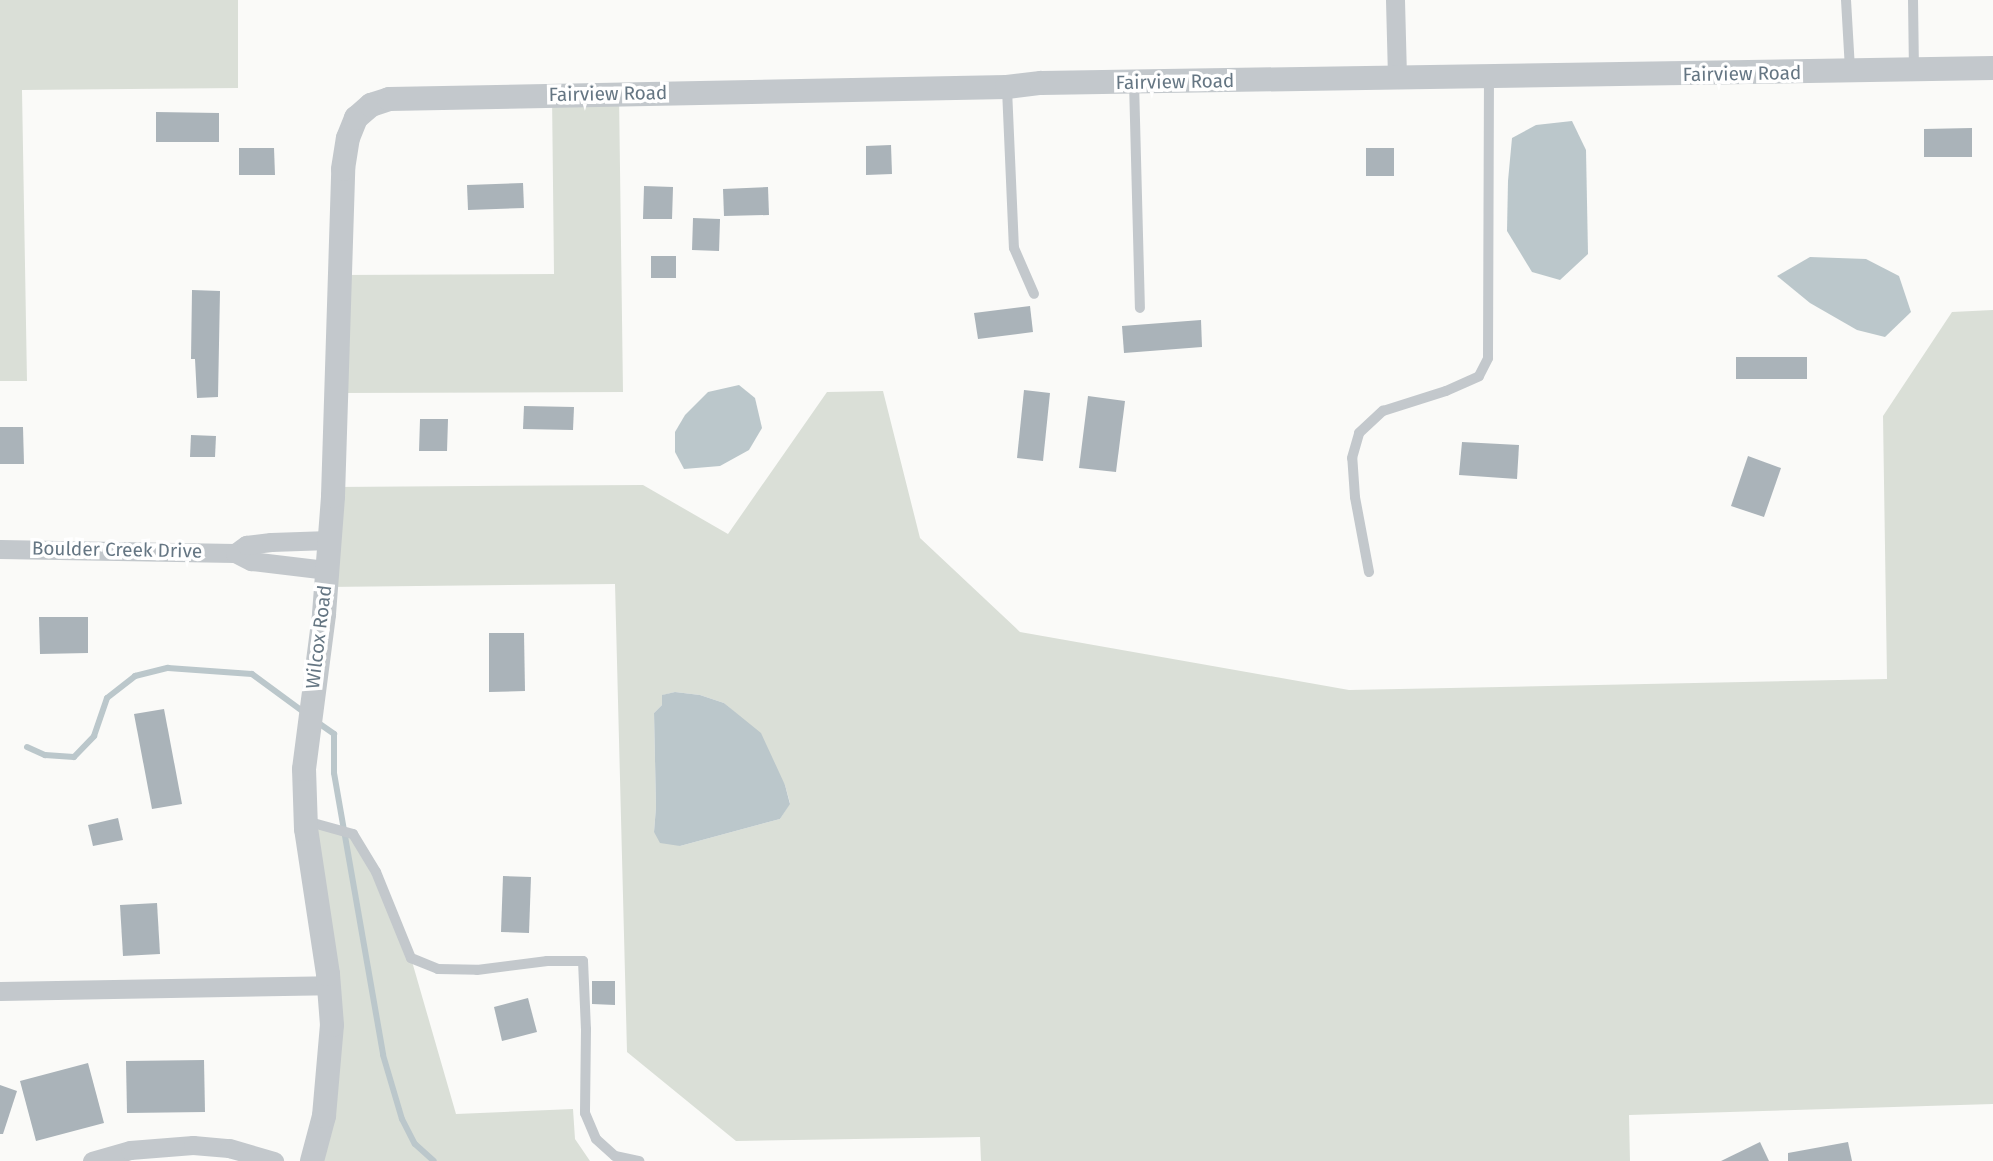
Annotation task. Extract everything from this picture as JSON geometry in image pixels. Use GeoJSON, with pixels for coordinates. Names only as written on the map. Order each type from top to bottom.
{"type":"FeatureCollection","features":[{"type":"Feature","properties":{"kind":"street"},"geometry":{"type":"LineString","coordinates":[[1395,0],[1397,79]]}},
{"type":"Feature","properties":{"kind":"street","name":"Fairview Road"},"geometry":{"type":"LineString","coordinates":[[361,112],[371,104],[389,99],[1007,87],[1041,83],[1993,68]]}},
{"type":"Feature","properties":{"kind":"street","name":"Wilcox Road"},"geometry":{"type":"LineString","coordinates":[[312,1161],[324,1116],[332,1025],[306,821],[306,736],[324,614],[329,540],[336,432],[343,169],[348,138],[361,112]]}},
{"type":"Feature","properties":{"kind":"street","name":"Boulder Creek Drive"},"geometry":{"type":"LineString","coordinates":[[235,553],[246,545],[329,540]]}},
{"type":"Feature","properties":{"kind":"street","name":"Boulder Creek Drive"},"geometry":{"type":"LineString","coordinates":[[0,549],[235,553],[251,561],[327,570]]}},
{"type":"Feature","properties":{"kind":"street"},"geometry":{"type":"LineString","coordinates":[[0,992],[327,985]]}},
{"type":"Feature","properties":{"kind":"street"},"geometry":{"type":"LineString","coordinates":[[92,1161],[130,1150],[193,1145],[229,1148],[274,1161]]}},
{"type":"Feature","properties":{"kind":"lane"},"geometry":{"type":"LineString","coordinates":[[1846,0],[1850,72]]}},
{"type":"Feature","properties":{"kind":"lane"},"geometry":{"type":"LineString","coordinates":[[1913,0],[1914,70]]}},
{"type":"Feature","properties":{"kind":"lane"},"geometry":{"type":"LineString","coordinates":[[1369,572],[1355,497],[1352,458],[1359,433],[1383,411],[1446,391],[1479,376],[1488,358],[1489,78]]}},
{"type":"Feature","properties":{"kind":"lane"},"geometry":{"type":"LineString","coordinates":[[1134,82],[1140,308]]}},
{"type":"Feature","properties":{"kind":"lane"},"geometry":{"type":"LineString","coordinates":[[1007,87],[1014,248],[1034,294]]}},
{"type":"Feature","properties":{"kind":"lane"},"geometry":{"type":"LineString","coordinates":[[306,821],[353,834],[376,872],[411,958],[438,969],[477,970],[547,961],[583,961],[586,1029],[585,1113],[596,1139],[615,1156],[639,1161]]}},
{"type":"Feature","properties":{"kind":"shaded area"},"geometry":{"type":"Polygon","coordinates":[[[0,0],[238,0],[238,88],[22,90],[27,381],[0,381],[0,0]]]}},
{"type":"Feature","properties":{"kind":"shaded area"},"geometry":{"type":"Polygon","coordinates":[[[619,94],[623,392],[337,393],[340,275],[554,274],[552,95],[619,94]]]}},
{"type":"Feature","properties":{"kind":"shaded area"},"geometry":{"type":"Polygon","coordinates":[[[1572,121],[1586,150],[1588,254],[1560,280],[1532,272],[1507,231],[1508,181],[1512,138],[1536,125],[1572,121]]]}},
{"type":"Feature","properties":{"kind":"shaded area"},"geometry":{"type":"Polygon","coordinates":[[[1810,257],[1866,259],[1899,276],[1911,312],[1885,337],[1857,330],[1810,303],[1777,276],[1810,257]]]}},
{"type":"Feature","properties":{"kind":"shaded area"},"geometry":{"type":"Polygon","coordinates":[[[1993,310],[1993,1104],[1629,1115],[1630,1161],[981,1161],[980,1137],[736,1141],[627,1052],[615,584],[326,587],[334,487],[643,485],[728,534],[827,392],[883,391],[920,538],[1020,632],[1349,690],[1887,679],[1883,416],[1952,312],[1993,310]],[[675,692],[663,695],[662,705],[654,713],[654,832],[680,846],[780,819],[790,803],[785,785],[739,716],[724,703],[700,695],[675,692]]]}},
{"type":"Feature","properties":{"kind":"shaded area"},"geometry":{"type":"Polygon","coordinates":[[[739,385],[755,398],[762,428],[749,450],[720,466],[684,469],[675,452],[675,432],[685,415],[708,392],[739,385]]]}},
{"type":"Feature","properties":{"kind":"shaded area"},"geometry":{"type":"Polygon","coordinates":[[[675,692],[700,695],[724,703],[761,733],[785,785],[790,804],[780,819],[680,846],[660,843],[654,832],[654,713],[662,705],[662,695],[675,692]]]}},
{"type":"Feature","properties":{"kind":"shaded area"},"geometry":{"type":"Polygon","coordinates":[[[306,821],[353,834],[411,958],[456,1114],[573,1109],[575,1139],[590,1161],[312,1161],[330,1066],[306,821]]]}},
{"type":"Feature","properties":{"kind":"building"},"geometry":{"type":"Polygon","coordinates":[[[156,112],[219,113],[219,142],[156,142],[156,112]]]}},
{"type":"Feature","properties":{"kind":"building"},"geometry":{"type":"Polygon","coordinates":[[[1972,128],[1972,157],[1924,157],[1924,129],[1972,128]]]}},
{"type":"Feature","properties":{"kind":"building"},"geometry":{"type":"Polygon","coordinates":[[[891,145],[892,174],[866,175],[866,146],[891,145]]]}},
{"type":"Feature","properties":{"kind":"building"},"geometry":{"type":"Polygon","coordinates":[[[239,148],[274,148],[275,175],[239,175],[239,148]]]}},
{"type":"Feature","properties":{"kind":"building"},"geometry":{"type":"Polygon","coordinates":[[[1366,148],[1394,148],[1394,176],[1366,176],[1366,148]]]}},
{"type":"Feature","properties":{"kind":"building"},"geometry":{"type":"Polygon","coordinates":[[[523,183],[524,208],[468,210],[467,185],[523,183]]]}},
{"type":"Feature","properties":{"kind":"building"},"geometry":{"type":"Polygon","coordinates":[[[644,186],[673,187],[672,219],[643,219],[644,186]]]}},
{"type":"Feature","properties":{"kind":"building"},"geometry":{"type":"Polygon","coordinates":[[[768,187],[769,215],[724,216],[723,189],[768,187]]]}},
{"type":"Feature","properties":{"kind":"building"},"geometry":{"type":"Polygon","coordinates":[[[693,218],[720,219],[719,251],[692,250],[693,218]]]}},
{"type":"Feature","properties":{"kind":"building"},"geometry":{"type":"Polygon","coordinates":[[[651,256],[676,256],[676,278],[651,278],[651,256]]]}},
{"type":"Feature","properties":{"kind":"building"},"geometry":{"type":"Polygon","coordinates":[[[192,290],[220,291],[218,397],[197,398],[195,359],[191,359],[192,290]]]}},
{"type":"Feature","properties":{"kind":"building"},"geometry":{"type":"Polygon","coordinates":[[[1030,306],[1033,332],[978,339],[974,313],[1030,306]]]}},
{"type":"Feature","properties":{"kind":"building"},"geometry":{"type":"Polygon","coordinates":[[[1201,320],[1202,347],[1124,353],[1122,326],[1201,320]]]}},
{"type":"Feature","properties":{"kind":"building"},"geometry":{"type":"Polygon","coordinates":[[[1736,357],[1807,357],[1807,379],[1736,379],[1736,357]]]}},
{"type":"Feature","properties":{"kind":"building"},"geometry":{"type":"Polygon","coordinates":[[[1024,390],[1050,393],[1043,461],[1017,458],[1024,390]]]}},
{"type":"Feature","properties":{"kind":"building"},"geometry":{"type":"Polygon","coordinates":[[[1088,396],[1125,401],[1116,472],[1079,468],[1088,396]]]}},
{"type":"Feature","properties":{"kind":"building"},"geometry":{"type":"Polygon","coordinates":[[[524,406],[574,407],[573,430],[523,429],[524,406]]]}},
{"type":"Feature","properties":{"kind":"building"},"geometry":{"type":"Polygon","coordinates":[[[420,419],[448,419],[447,451],[419,451],[420,419]]]}},
{"type":"Feature","properties":{"kind":"building"},"geometry":{"type":"Polygon","coordinates":[[[0,427],[23,427],[24,464],[0,464],[0,427]]]}},
{"type":"Feature","properties":{"kind":"building"},"geometry":{"type":"Polygon","coordinates":[[[191,435],[216,436],[215,457],[190,457],[191,435]]]}},
{"type":"Feature","properties":{"kind":"building"},"geometry":{"type":"Polygon","coordinates":[[[1462,442],[1519,445],[1517,479],[1459,475],[1462,442]]]}},
{"type":"Feature","properties":{"kind":"building"},"geometry":{"type":"Polygon","coordinates":[[[1748,456],[1781,468],[1764,517],[1731,506],[1748,456]]]}},
{"type":"Feature","properties":{"kind":"building"},"geometry":{"type":"Polygon","coordinates":[[[39,617],[88,617],[88,653],[40,654],[39,617]]]}},
{"type":"Feature","properties":{"kind":"building"},"geometry":{"type":"Polygon","coordinates":[[[489,633],[524,633],[525,691],[489,692],[489,633]]]}},
{"type":"Feature","properties":{"kind":"building"},"geometry":{"type":"Polygon","coordinates":[[[164,709],[182,804],[152,809],[134,714],[164,709]]]}},
{"type":"Feature","properties":{"kind":"building"},"geometry":{"type":"Polygon","coordinates":[[[118,818],[123,840],[93,846],[88,825],[118,818]]]}},
{"type":"Feature","properties":{"kind":"building"},"geometry":{"type":"Polygon","coordinates":[[[503,876],[531,877],[529,933],[501,932],[503,876]]]}},
{"type":"Feature","properties":{"kind":"building"},"geometry":{"type":"Polygon","coordinates":[[[157,903],[160,954],[123,956],[120,905],[157,903]]]}},
{"type":"Feature","properties":{"kind":"building"},"geometry":{"type":"Polygon","coordinates":[[[592,981],[615,981],[615,1005],[592,1004],[592,981]]]}},
{"type":"Feature","properties":{"kind":"building"},"geometry":{"type":"Polygon","coordinates":[[[528,998],[537,1032],[502,1041],[494,1007],[528,998]]]}},
{"type":"Feature","properties":{"kind":"building"},"geometry":{"type":"Polygon","coordinates":[[[204,1060],[205,1112],[127,1113],[126,1061],[204,1060]]]}},
{"type":"Feature","properties":{"kind":"building"},"geometry":{"type":"Polygon","coordinates":[[[88,1063],[104,1123],[36,1141],[20,1081],[88,1063]]]}},
{"type":"Feature","properties":{"kind":"building"},"geometry":{"type":"Polygon","coordinates":[[[0,1085],[17,1091],[3,1134],[0,1134],[0,1085]]]}},
{"type":"Feature","properties":{"kind":"building"},"geometry":{"type":"Polygon","coordinates":[[[1760,1142],[1769,1161],[1721,1161],[1760,1142]]]}},
{"type":"Feature","properties":{"kind":"building"},"geometry":{"type":"Polygon","coordinates":[[[1848,1142],[1852,1161],[1788,1161],[1788,1153],[1848,1142]]]}},
{"type":"Feature","properties":{"kind":"waterway"},"geometry":{"type":"LineString","coordinates":[[27,747],[45,755],[74,757],[94,736],[107,698],[135,676],[168,668],[252,674],[305,713]]}},
{"type":"Feature","properties":{"kind":"waterway"},"geometry":{"type":"LineString","coordinates":[[317,722],[334,734],[334,773],[383,1055],[402,1119],[415,1144],[434,1161]]}}]}
